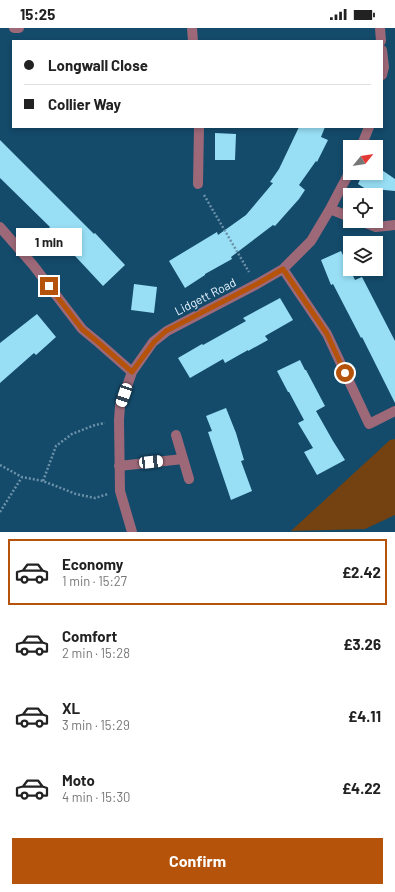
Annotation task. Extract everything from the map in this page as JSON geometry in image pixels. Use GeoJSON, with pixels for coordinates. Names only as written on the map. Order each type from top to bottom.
{"type":"FeatureCollection","features":[{"type":"Feature","properties":{"kind":"street"},"geometry":{"type":"LineString","coordinates":[[14,28],[19,28]]}},
{"type":"Feature","properties":{"kind":"street"},"geometry":{"type":"LineString","coordinates":[[192,28],[194,40]]}},
{"type":"Feature","properties":{"kind":"street"},"geometry":{"type":"LineString","coordinates":[[380,28],[381,40]]}},
{"type":"Feature","properties":{"kind":"street"},"geometry":{"type":"LineString","coordinates":[[383,59],[383,72]]}},
{"type":"Feature","properties":{"kind":"street"},"geometry":{"type":"LineString","coordinates":[[198,184],[199,128]]}},
{"type":"Feature","properties":{"kind":"street"},"geometry":{"type":"LineString","coordinates":[[364,140],[369,128]]}},
{"type":"Feature","properties":{"kind":"street","name":"Lidgett Road"},"geometry":{"type":"LineString","coordinates":[[132,532],[120,491],[119,420],[120,406],[132,372],[154,342],[166,331],[283,269],[311,241],[345,180]]}},
{"type":"Feature","properties":{"kind":"street"},"geometry":{"type":"LineString","coordinates":[[330,209],[343,214]]}},
{"type":"Feature","properties":{"kind":"street"},"geometry":{"type":"LineString","coordinates":[[383,226],[395,225]]}},
{"type":"Feature","properties":{"kind":"street"},"geometry":{"type":"LineString","coordinates":[[0,227],[33,265],[82,329],[132,372]]}},
{"type":"Feature","properties":{"kind":"street"},"geometry":{"type":"LineString","coordinates":[[283,269],[327,334],[369,424],[395,411]]}},
{"type":"Feature","properties":{"kind":"street"},"geometry":{"type":"LineString","coordinates":[[176,435],[189,479]]}},
{"type":"Feature","properties":{"kind":"street"},"geometry":{"type":"LineString","coordinates":[[119,466],[183,459]]}},
{"type":"Feature","properties":{"kind":"path"},"geometry":{"type":"LineString","coordinates":[[198,184],[257,284]]}},
{"type":"Feature","properties":{"kind":"path"},"geometry":{"type":"LineString","coordinates":[[43,481],[56,446],[72,434],[95,425],[119,420]]}},
{"type":"Feature","properties":{"kind":"path"},"geometry":{"type":"LineString","coordinates":[[0,465],[22,477],[43,481],[76,494],[95,498],[120,491]]}},
{"type":"Feature","properties":{"kind":"path"},"geometry":{"type":"LineString","coordinates":[[0,512],[22,477]]}},
{"type":"Feature","properties":{"kind":"shaded area"},"geometry":{"type":"Polygon","coordinates":[[[395,439],[395,515],[365,529],[291,531],[390,440],[395,439]]]}},
{"type":"Feature","properties":{"kind":"building"},"geometry":{"type":"Polygon","coordinates":[[[299,128],[325,128],[321,137],[328,140],[317,162],[316,161],[299,185],[305,190],[299,199],[275,226],[273,225],[231,257],[232,259],[205,274],[185,288],[169,261],[217,232],[218,235],[246,215],[273,183],[270,182],[279,169],[299,128]]]}},
{"type":"Feature","properties":{"kind":"building"},"geometry":{"type":"Polygon","coordinates":[[[215,133],[236,134],[235,160],[215,160],[215,133]]]}},
{"type":"Feature","properties":{"kind":"building"},"geometry":{"type":"Polygon","coordinates":[[[0,140],[94,234],[95,233],[125,265],[103,286],[49,228],[50,227],[0,178],[0,140]]]}},
{"type":"Feature","properties":{"kind":"building"},"geometry":{"type":"Polygon","coordinates":[[[383,171],[395,179],[395,191],[383,190],[383,188],[364,188],[358,184],[360,180],[383,180],[383,171]]]}},
{"type":"Feature","properties":{"kind":"building"},"geometry":{"type":"Polygon","coordinates":[[[341,251],[343,255],[343,276],[353,276],[355,280],[362,277],[395,341],[395,403],[362,337],[361,338],[333,284],[331,285],[321,260],[341,251]]]}},
{"type":"Feature","properties":{"kind":"building"},"geometry":{"type":"Polygon","coordinates":[[[134,284],[157,287],[154,313],[131,310],[134,284]]]}},
{"type":"Feature","properties":{"kind":"building"},"geometry":{"type":"Polygon","coordinates":[[[280,298],[293,320],[265,336],[268,340],[225,363],[223,359],[190,378],[178,358],[246,321],[243,318],[280,298]]]}},
{"type":"Feature","properties":{"kind":"building"},"geometry":{"type":"Polygon","coordinates":[[[37,314],[56,337],[36,355],[34,353],[0,383],[0,343],[37,314]]]}},
{"type":"Feature","properties":{"kind":"building"},"geometry":{"type":"Polygon","coordinates":[[[300,360],[325,406],[316,411],[345,460],[317,475],[304,452],[313,448],[298,423],[304,420],[277,371],[300,360]]]}},
{"type":"Feature","properties":{"kind":"building"},"geometry":{"type":"Polygon","coordinates":[[[226,408],[236,433],[244,460],[241,461],[252,491],[231,500],[208,432],[212,431],[206,416],[226,408]]]}},
{"type":"Feature","properties":{"kind":"route"},"geometry":{"type":"LineString","coordinates":[[49,286],[82,329],[132,372],[154,342],[166,331],[283,269],[327,334],[345,373]]}}]}
